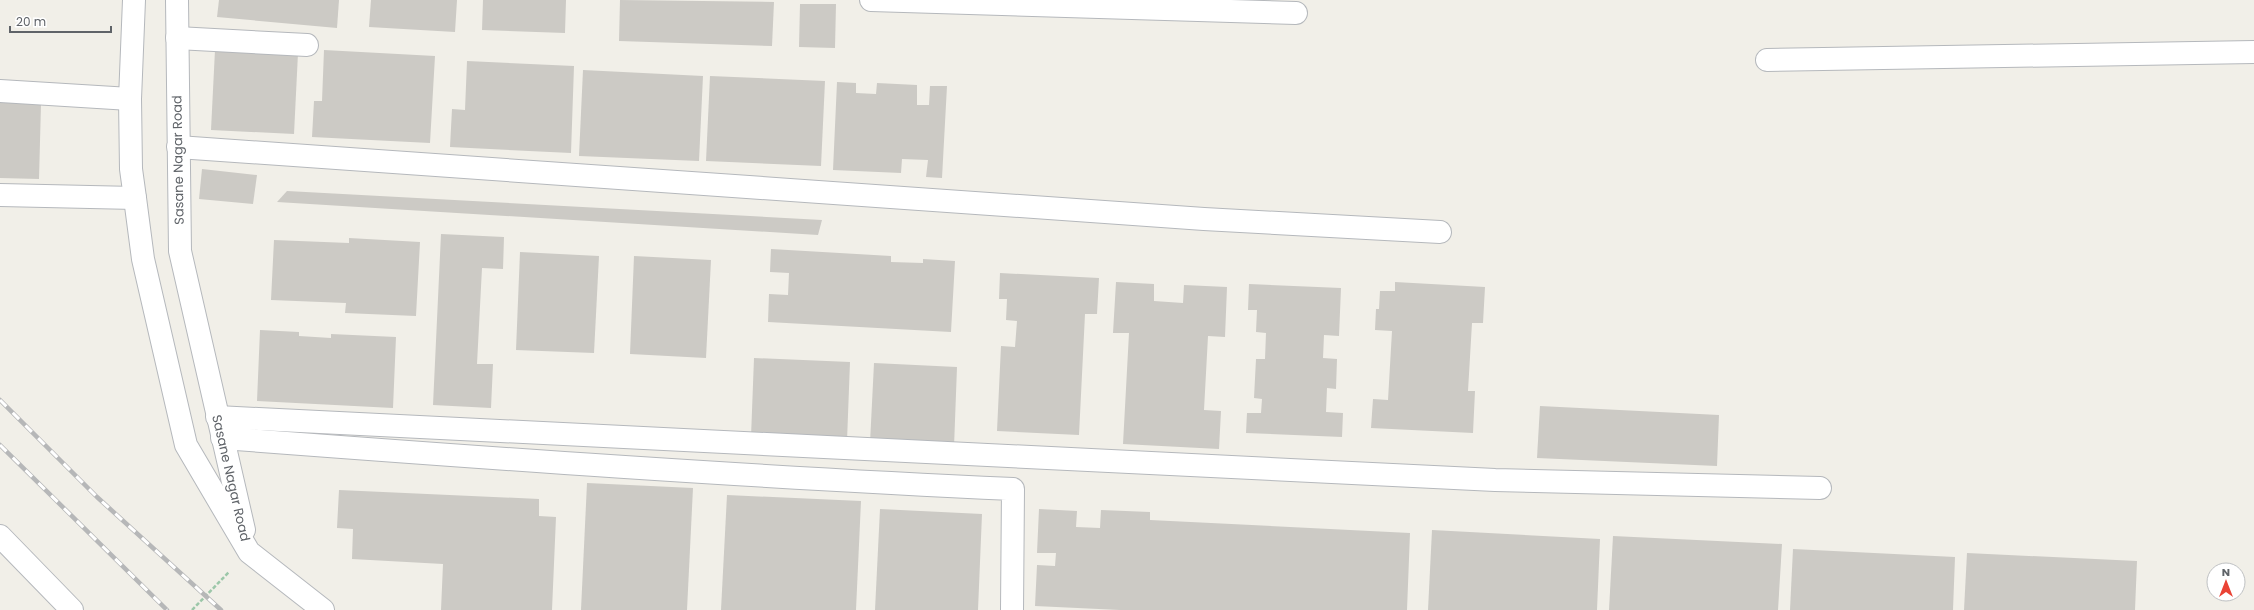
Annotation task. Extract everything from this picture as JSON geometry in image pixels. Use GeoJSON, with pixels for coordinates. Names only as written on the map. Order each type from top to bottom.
{"type":"FeatureCollection","features":[{"type":"Feature","properties":{"kind":"street","name":"Sasane Nagar Road"},"geometry":{"type":"LineString","coordinates":[[134,0],[130,99],[132,169],[143,259],[186,446],[249,552]]}},
{"type":"Feature","properties":{"kind":"street","name":"Sasane Nagar Road"},"geometry":{"type":"LineString","coordinates":[[177,0],[180,251],[219,427],[249,552]]}},
{"type":"Feature","properties":{"kind":"street"},"geometry":{"type":"LineString","coordinates":[[871,0],[1296,13]]}},
{"type":"Feature","properties":{"kind":"street"},"geometry":{"type":"LineString","coordinates":[[177,38],[307,44]]}},
{"type":"Feature","properties":{"kind":"street"},"geometry":{"type":"LineString","coordinates":[[1767,60],[2254,52]]}},
{"type":"Feature","properties":{"kind":"street"},"geometry":{"type":"LineString","coordinates":[[0,91],[130,99]]}},
{"type":"Feature","properties":{"kind":"street"},"geometry":{"type":"LineString","coordinates":[[178,147],[1204,219],[1440,232]]}},
{"type":"Feature","properties":{"kind":"street"},"geometry":{"type":"LineString","coordinates":[[0,195],[135,198]]}},
{"type":"Feature","properties":{"kind":"street"},"geometry":{"type":"LineString","coordinates":[[219,427],[1495,480],[1820,488]]}},
{"type":"Feature","properties":{"kind":"street"},"geometry":{"type":"LineString","coordinates":[[219,427],[823,480],[1013,489],[1012,610]]}},
{"type":"Feature","properties":{"kind":"street"},"geometry":{"type":"LineString","coordinates":[[0,536],[72,610]]}},
{"type":"Feature","properties":{"kind":"street"},"geometry":{"type":"LineString","coordinates":[[249,552],[322,610]]}},
{"type":"Feature","properties":{"kind":"path"},"geometry":{"type":"LineString","coordinates":[[192,610],[249,552]]}},
{"type":"Feature","properties":{"kind":"building"},"geometry":{"type":"Polygon","coordinates":[[[219,0],[339,0],[337,28],[217,17],[219,0]]]}},
{"type":"Feature","properties":{"kind":"building"},"geometry":{"type":"Polygon","coordinates":[[[371,0],[457,0],[455,32],[369,27],[371,0]]]}},
{"type":"Feature","properties":{"kind":"building"},"geometry":{"type":"Polygon","coordinates":[[[483,0],[566,0],[565,33],[482,30],[483,0]]]}},
{"type":"Feature","properties":{"kind":"building"},"geometry":{"type":"Polygon","coordinates":[[[620,0],[774,2],[772,46],[619,41],[620,0]]]}},
{"type":"Feature","properties":{"kind":"building"},"geometry":{"type":"Polygon","coordinates":[[[800,4],[836,4],[835,48],[799,47],[800,4]]]}},
{"type":"Feature","properties":{"kind":"building"},"geometry":{"type":"Polygon","coordinates":[[[215,50],[298,53],[294,134],[211,130],[215,50]]]}},
{"type":"Feature","properties":{"kind":"building"},"geometry":{"type":"Polygon","coordinates":[[[324,50],[435,56],[430,143],[312,137],[314,101],[322,101],[324,50]]]}},
{"type":"Feature","properties":{"kind":"building"},"geometry":{"type":"Polygon","coordinates":[[[467,61],[574,66],[571,153],[450,147],[452,109],[465,110],[467,61]]]}},
{"type":"Feature","properties":{"kind":"building"},"geometry":{"type":"Polygon","coordinates":[[[583,70],[703,76],[699,161],[579,156],[583,70]]]}},
{"type":"Feature","properties":{"kind":"building"},"geometry":{"type":"Polygon","coordinates":[[[710,76],[825,81],[821,166],[706,161],[710,76]]]}},
{"type":"Feature","properties":{"kind":"building"},"geometry":{"type":"Polygon","coordinates":[[[837,82],[856,83],[856,93],[876,94],[877,83],[917,85],[917,105],[929,105],[930,86],[947,86],[942,178],[926,177],[928,160],[902,159],[901,173],[833,170],[837,82]]]}},
{"type":"Feature","properties":{"kind":"building"},"geometry":{"type":"Polygon","coordinates":[[[0,100],[41,104],[39,179],[0,178],[0,100]]]}},
{"type":"Feature","properties":{"kind":"building"},"geometry":{"type":"Polygon","coordinates":[[[202,169],[257,175],[253,204],[199,199],[202,169]]]}},
{"type":"Feature","properties":{"kind":"building"},"geometry":{"type":"Polygon","coordinates":[[[287,191],[822,220],[818,235],[277,202],[287,191]]]}},
{"type":"Feature","properties":{"kind":"building"},"geometry":{"type":"Polygon","coordinates":[[[441,234],[504,237],[503,269],[482,268],[477,364],[493,364],[491,408],[433,405],[441,234]]]}},
{"type":"Feature","properties":{"kind":"building"},"geometry":{"type":"Polygon","coordinates":[[[349,238],[420,242],[416,316],[345,313],[346,303],[271,300],[274,240],[349,243],[349,238]]]}},
{"type":"Feature","properties":{"kind":"building"},"geometry":{"type":"Polygon","coordinates":[[[771,249],[891,256],[891,262],[923,263],[923,259],[955,261],[951,332],[768,322],[769,294],[788,295],[789,273],[770,272],[771,249]]]}},
{"type":"Feature","properties":{"kind":"building"},"geometry":{"type":"Polygon","coordinates":[[[520,252],[599,256],[594,353],[516,350],[520,252]]]}},
{"type":"Feature","properties":{"kind":"building"},"geometry":{"type":"Polygon","coordinates":[[[634,256],[711,260],[706,358],[630,354],[634,256]]]}},
{"type":"Feature","properties":{"kind":"building"},"geometry":{"type":"Polygon","coordinates":[[[1000,273],[1099,278],[1097,314],[1085,314],[1079,435],[997,431],[1001,346],[1015,347],[1017,321],[1006,320],[1007,299],[999,299],[1000,273]]]}},
{"type":"Feature","properties":{"kind":"building"},"geometry":{"type":"Polygon","coordinates":[[[1116,282],[1154,284],[1154,301],[1183,303],[1184,285],[1227,287],[1225,337],[1208,336],[1204,410],[1221,411],[1219,449],[1123,444],[1129,333],[1113,333],[1116,282]]]}},
{"type":"Feature","properties":{"kind":"building"},"geometry":{"type":"Polygon","coordinates":[[[1395,282],[1485,287],[1483,323],[1472,323],[1468,391],[1475,391],[1473,433],[1371,428],[1373,399],[1388,400],[1392,331],[1375,330],[1376,309],[1379,309],[1380,291],[1395,291],[1395,282]]]}},
{"type":"Feature","properties":{"kind":"building"},"geometry":{"type":"Polygon","coordinates":[[[1249,284],[1341,288],[1339,336],[1324,335],[1323,358],[1337,359],[1336,389],[1327,388],[1326,412],[1343,413],[1342,437],[1246,433],[1247,413],[1261,413],[1262,399],[1254,398],[1256,359],[1265,359],[1266,333],[1256,332],[1257,310],[1248,310],[1249,284]]]}},
{"type":"Feature","properties":{"kind":"building"},"geometry":{"type":"Polygon","coordinates":[[[260,330],[299,332],[299,336],[331,338],[331,334],[396,337],[393,408],[257,401],[260,330]]]}},
{"type":"Feature","properties":{"kind":"building"},"geometry":{"type":"Polygon","coordinates":[[[754,358],[850,362],[847,441],[751,437],[754,358]]]}},
{"type":"Feature","properties":{"kind":"building"},"geometry":{"type":"Polygon","coordinates":[[[874,363],[957,367],[954,447],[870,443],[874,363]]]}},
{"type":"Feature","properties":{"kind":"building"},"geometry":{"type":"Polygon","coordinates":[[[1540,406],[1719,415],[1717,466],[1537,458],[1540,406]]]}},
{"type":"Feature","properties":{"kind":"building"},"geometry":{"type":"Polygon","coordinates":[[[587,483],[693,488],[687,610],[581,610],[587,483]]]}},
{"type":"Feature","properties":{"kind":"building"},"geometry":{"type":"Polygon","coordinates":[[[339,490],[539,499],[539,516],[556,517],[552,610],[441,610],[443,564],[352,559],[353,529],[337,528],[339,490]]]}},
{"type":"Feature","properties":{"kind":"building"},"geometry":{"type":"Polygon","coordinates":[[[727,495],[861,501],[856,610],[721,610],[727,495]]]}},
{"type":"Feature","properties":{"kind":"building"},"geometry":{"type":"Polygon","coordinates":[[[880,509],[982,514],[978,610],[875,610],[880,509]]]}},
{"type":"Feature","properties":{"kind":"building"},"geometry":{"type":"Polygon","coordinates":[[[1039,509],[1077,511],[1076,527],[1100,528],[1101,510],[1150,512],[1150,520],[1410,533],[1407,610],[1120,610],[1035,606],[1037,565],[1055,566],[1056,553],[1037,553],[1039,509]]]}},
{"type":"Feature","properties":{"kind":"building"},"geometry":{"type":"Polygon","coordinates":[[[1432,530],[1600,539],[1597,610],[1428,610],[1432,530]]]}},
{"type":"Feature","properties":{"kind":"building"},"geometry":{"type":"Polygon","coordinates":[[[1613,536],[1782,544],[1778,610],[1609,610],[1613,536]]]}},
{"type":"Feature","properties":{"kind":"building"},"geometry":{"type":"Polygon","coordinates":[[[1793,549],[1955,557],[1953,610],[1790,610],[1793,549]]]}},
{"type":"Feature","properties":{"kind":"building"},"geometry":{"type":"Polygon","coordinates":[[[1967,553],[2137,561],[2135,610],[1964,610],[1967,553]]]}},
{"type":"Feature","properties":{"kind":"railway"},"geometry":{"type":"LineString","coordinates":[[0,400],[97,497],[221,610]]}},
{"type":"Feature","properties":{"kind":"railway"},"geometry":{"type":"LineString","coordinates":[[0,445],[167,610]]}}]}
